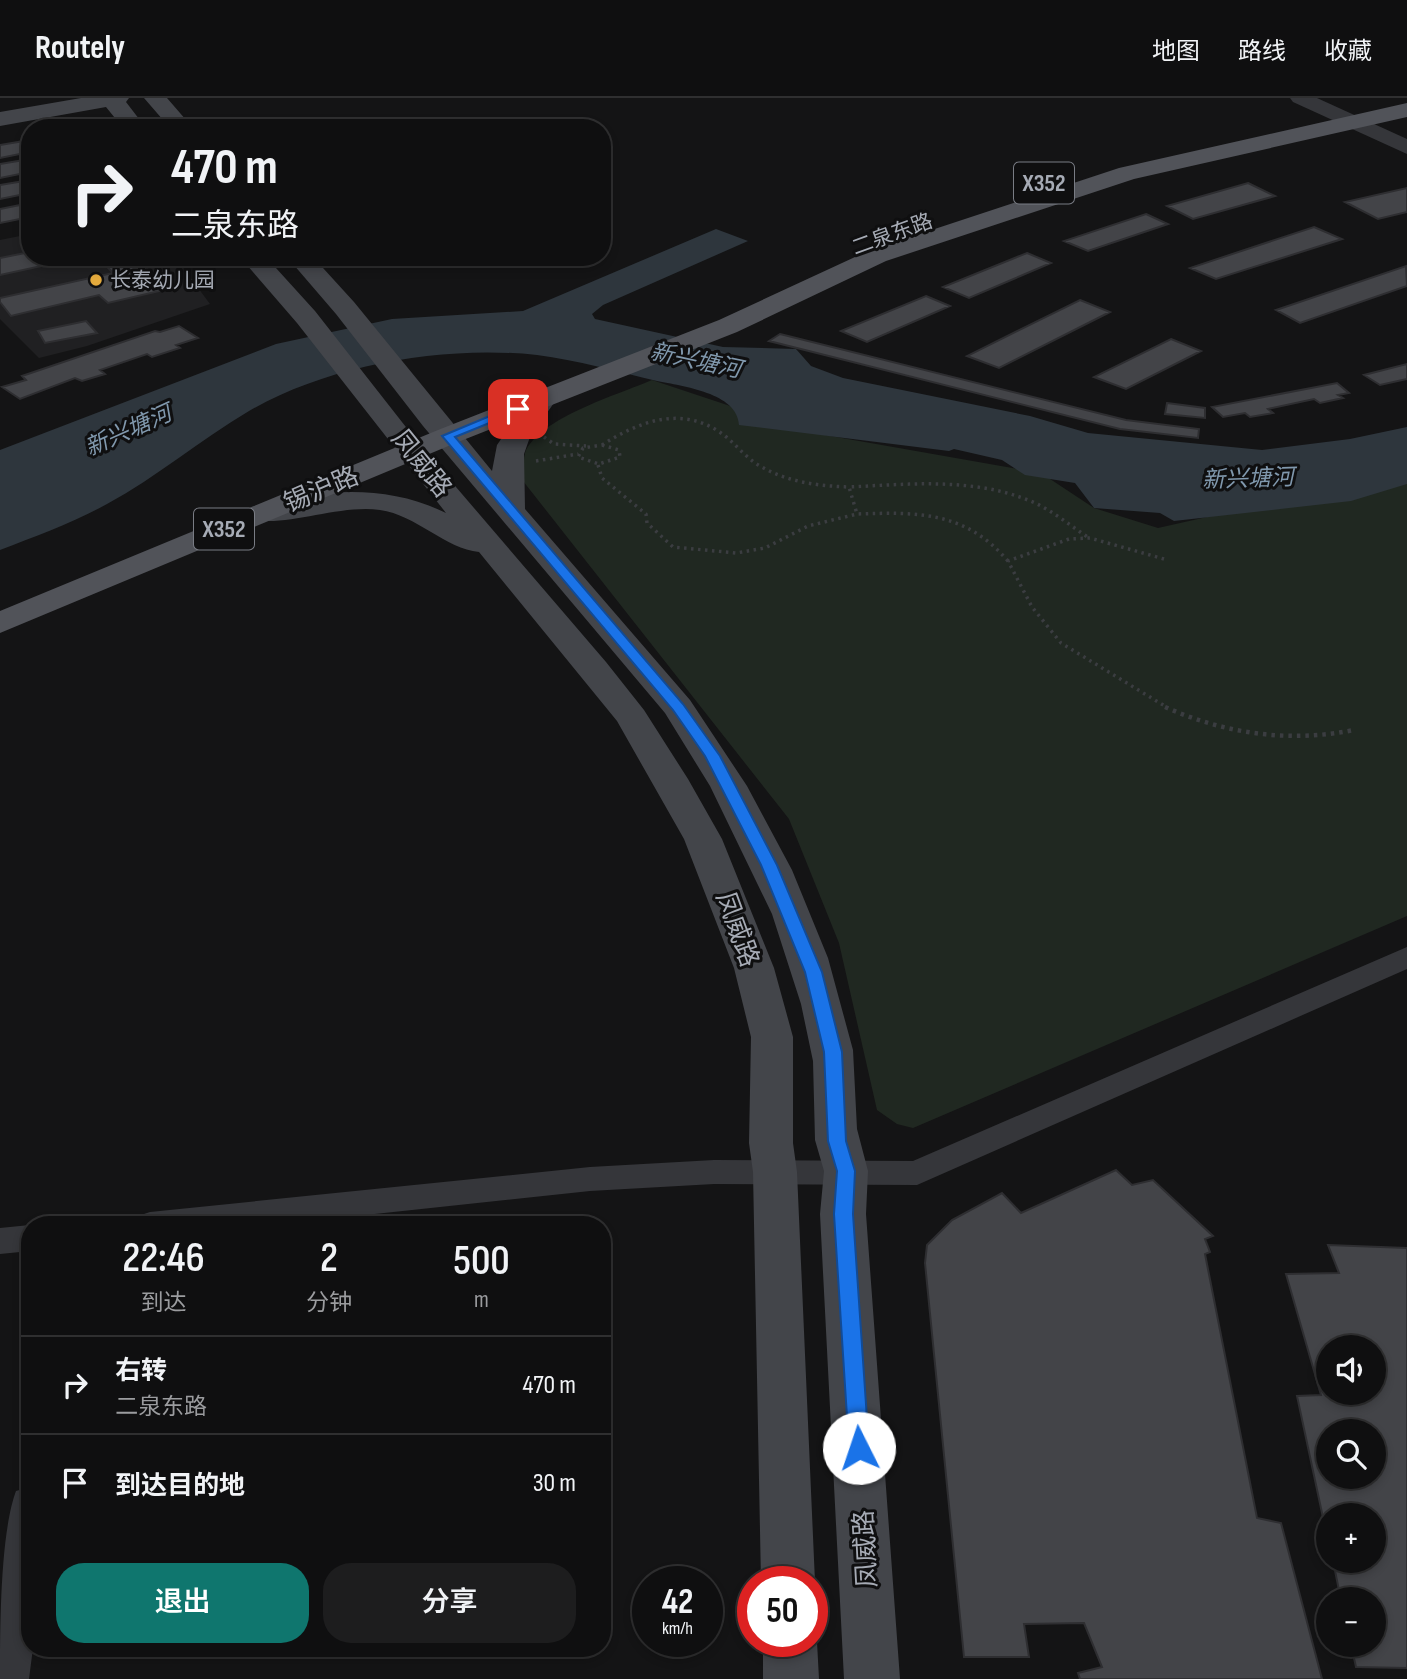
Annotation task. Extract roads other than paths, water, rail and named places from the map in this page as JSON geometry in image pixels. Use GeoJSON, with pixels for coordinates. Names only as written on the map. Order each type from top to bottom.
{"type":"FeatureCollection","features":[{"type":"Feature","properties":{"kind":"main road"},"geometry":{"type":"LineString","coordinates":[[0,108],[57,98]]}},
{"type":"Feature","properties":{"kind":"main road"},"geometry":{"type":"LineString","coordinates":[[0,119],[113,98],[128,119]]}},
{"type":"Feature","properties":{"kind":"main road"},"geometry":{"type":"LineString","coordinates":[[155,98],[174,119]]}},
{"type":"Feature","properties":{"kind":"main road","name":"二泉东路"},"geometry":{"type":"LineString","coordinates":[[422,436],[542,400],[728,326],[877,257],[994,215],[1127,173],[1407,99]]}},
{"type":"Feature","properties":{"kind":"main road","name":"二泉东路"},"geometry":{"type":"LineString","coordinates":[[422,436],[503,394],[696,316],[863,243],[1005,194],[1159,150],[1343,117],[1407,110]]}},
{"type":"Feature","properties":{"kind":"main road","name":"凤威路"},"geometry":{"type":"LineString","coordinates":[[260,266],[306,317],[364,392],[422,436],[510,510],[678,707],[712,756],[746,815],[781,891],[813,972],[833,1052],[837,1141],[846,1171],[844,1214],[872,1679]]}},
{"type":"Feature","properties":{"kind":"main road","name":"凤威路"},"geometry":{"type":"LineString","coordinates":[[307,266],[404,381],[422,436],[497,554],[632,716],[702,839],[754,968],[772,1037],[771,1143],[775,1172],[787,1566]]}},
{"type":"Feature","properties":{"kind":"main road"},"geometry":{"type":"LineString","coordinates":[[510,510],[506,485],[514,439],[542,400]]}},
{"type":"Feature","properties":{"kind":"main road","name":"锡沪路"},"geometry":{"type":"LineString","coordinates":[[0,623],[262,513],[422,436]]}},
{"type":"Feature","properties":{"kind":"main road","name":"锡沪路"},"geometry":{"type":"LineString","coordinates":[[0,598],[422,436]]}},
{"type":"Feature","properties":{"kind":"main road"},"geometry":{"type":"LineString","coordinates":[[262,513],[338,502],[391,502],[426,514],[497,554]]}},
{"type":"Feature","properties":{"kind":"main road"},"geometry":{"type":"LineString","coordinates":[[790,1657],[791,1679]]}},
{"type":"Feature","properties":{"kind":"street"},"geometry":{"type":"LineString","coordinates":[[1300,98],[1407,147]]}},
{"type":"Feature","properties":{"kind":"street"},"geometry":{"type":"LineString","coordinates":[[238,1216],[590,1180],[714,1172],[917,1173],[1407,957]]}},
{"type":"Feature","properties":{"kind":"street"},"geometry":{"type":"LineString","coordinates":[[0,1241],[21,1238]]}},
{"type":"Feature","properties":{"kind":"street"},"geometry":{"type":"LineString","coordinates":[[8,1679],[21,1575]]}},
{"type":"Feature","properties":{"kind":"water","name":"新兴塘河"},"geometry":{"type":"Polygon","coordinates":[[[716,229],[748,241],[603,305],[592,314],[595,319],[723,347],[796,349],[811,366],[843,378],[1030,416],[1088,433],[1262,450],[1350,439],[1407,427],[1407,484],[1351,501],[1174,521],[1160,513],[1094,508],[1075,483],[1025,475],[1002,460],[954,449],[949,451],[739,425],[736,414],[729,405],[719,398],[694,389],[552,357],[465,353],[427,356],[351,370],[281,395],[231,422],[107,504],[0,550],[0,450],[276,344],[392,319],[523,311],[716,229]]]}},
{"type":"Feature","properties":{"kind":"place","name":"长泰幼儿园"},"geometry":{"type":"Point","coordinates":[96,280]}}]}
